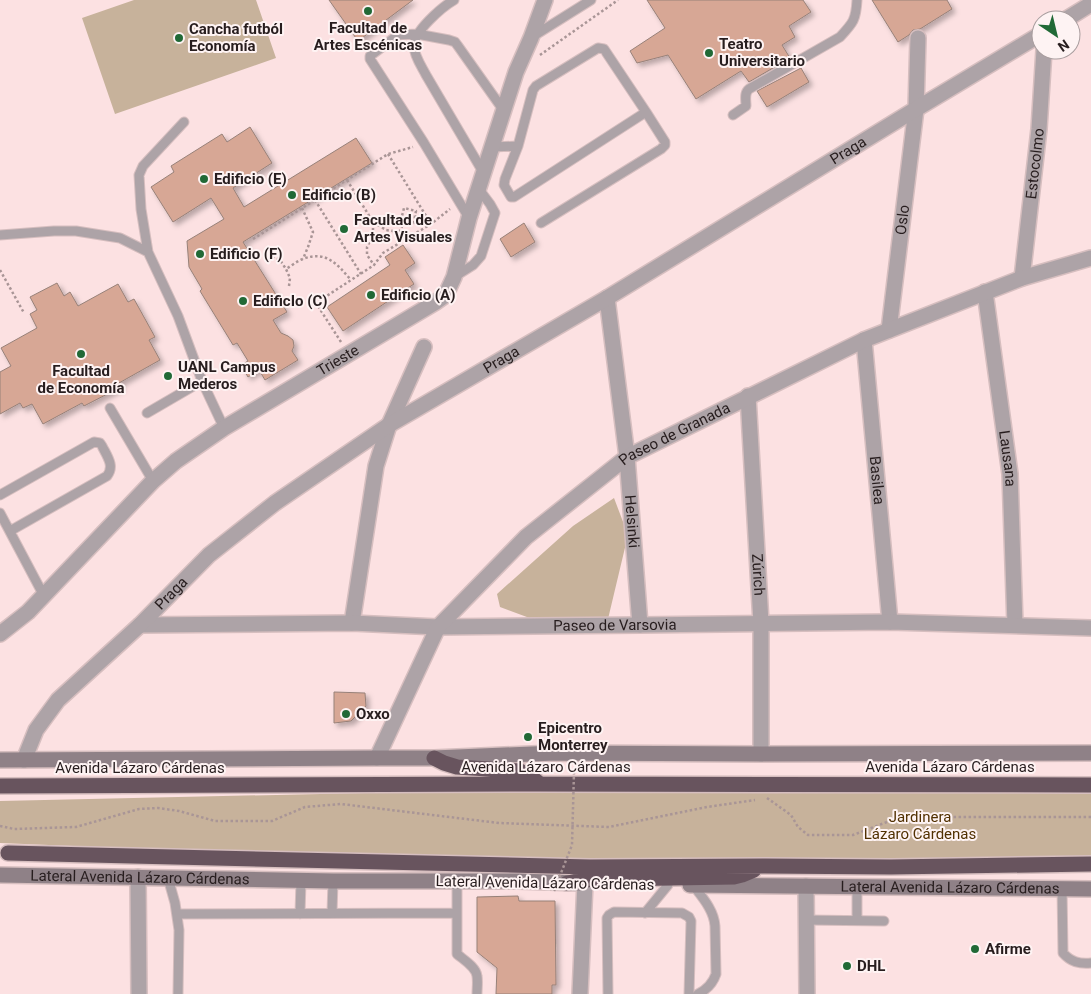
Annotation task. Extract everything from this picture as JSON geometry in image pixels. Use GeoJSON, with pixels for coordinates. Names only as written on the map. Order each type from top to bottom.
{"type":"FeatureCollection","features":[{"type":"Feature","properties":{"kind":"highway"},"geometry":{"type":"LineString","coordinates":[[434,758],[457,767],[526,773],[540,784]]}},
{"type":"Feature","properties":{"kind":"highway","name":"Avenida Lázaro Cárdenas"},"geometry":{"type":"LineString","coordinates":[[0,786],[540,784],[1091,785]]}},
{"type":"Feature","properties":{"kind":"highway"},"geometry":{"type":"LineString","coordinates":[[8,853],[590,868],[1091,864]]}},
{"type":"Feature","properties":{"kind":"highway"},"geometry":{"type":"LineString","coordinates":[[567,883],[583,880],[610,879],[734,877],[742,876],[765,866]]}},
{"type":"Feature","properties":{"kind":"main road"},"geometry":{"type":"LineString","coordinates":[[3,761],[434,758],[555,753],[1091,753]]}},
{"type":"Feature","properties":{"kind":"main road","name":"Lateral Avenida Lázaro Cárdenas"},"geometry":{"type":"LineString","coordinates":[[0,875],[301,881],[457,881],[1091,889]]}},
{"type":"Feature","properties":{"kind":"street","name":"Trieste"},"geometry":{"type":"LineString","coordinates":[[0,634],[28,612],[153,481],[176,461],[224,428],[443,297],[454,277],[478,188],[516,72],[545,0]]}},
{"type":"Feature","properties":{"kind":"street","name":"Oslo"},"geometry":{"type":"LineString","coordinates":[[889,330],[916,109],[918,38]]}},
{"type":"Feature","properties":{"kind":"street","name":"Praga"},"geometry":{"type":"LineString","coordinates":[[24,760],[36,730],[58,700],[140,624],[209,555],[275,503],[389,425],[607,298],[1031,40]]}},
{"type":"Feature","properties":{"kind":"street","name":"Estocolmo"},"geometry":{"type":"LineString","coordinates":[[1022,278],[1043,60]]}},
{"type":"Feature","properties":{"kind":"street","name":"Paseo de Granada"},"geometry":{"type":"LineString","coordinates":[[377,758],[438,627],[526,537],[627,457],[864,340],[1022,278],[1091,258]]}},
{"type":"Feature","properties":{"kind":"street","name":"Lausana"},"geometry":{"type":"LineString","coordinates":[[985,292],[1010,474],[1015,625]]}},
{"type":"Feature","properties":{"kind":"street","name":"Helsinki"},"geometry":{"type":"LineString","coordinates":[[607,298],[627,457],[640,625]]}},
{"type":"Feature","properties":{"kind":"street","name":"Basilea"},"geometry":{"type":"LineString","coordinates":[[864,340],[890,622]]}},
{"type":"Feature","properties":{"kind":"street"},"geometry":{"type":"LineString","coordinates":[[352,623],[376,466],[389,425],[424,346]]}},
{"type":"Feature","properties":{"kind":"street","name":"Zúrich"},"geometry":{"type":"LineString","coordinates":[[748,396],[761,623],[762,754]]}},
{"type":"Feature","properties":{"kind":"street","name":"Paseo de Varsovia"},"geometry":{"type":"LineString","coordinates":[[140,624],[352,623],[438,627],[890,622],[1091,628]]}},
{"type":"Feature","properties":{"kind":"street"},"geometry":{"type":"LineString","coordinates":[[138,877],[139,994]]}},
{"type":"Feature","properties":{"kind":"street"},"geometry":{"type":"LineString","coordinates":[[580,994],[586,883]]}},
{"type":"Feature","properties":{"kind":"street"},"geometry":{"type":"LineString","coordinates":[[806,886],[807,994]]}},
{"type":"Feature","properties":{"kind":"lane"},"geometry":{"type":"LineString","coordinates":[[454,0],[435,15],[418,34],[413,48],[483,172]]}},
{"type":"Feature","properties":{"kind":"lane"},"geometry":{"type":"LineString","coordinates":[[530,38],[591,0]]}},
{"type":"Feature","properties":{"kind":"lane"},"geometry":{"type":"LineString","coordinates":[[733,116],[746,106],[746,91],[840,37],[852,25],[856,13],[857,0]]}},
{"type":"Feature","properties":{"kind":"lane"},"geometry":{"type":"LineString","coordinates":[[469,218],[424,143],[369,58],[371,54],[397,35],[418,34],[455,42],[504,110]]}},
{"type":"Feature","properties":{"kind":"lane"},"geometry":{"type":"LineString","coordinates":[[540,223],[663,147],[664,142],[646,112],[604,49],[598,48],[536,86],[533,90],[518,146],[504,182],[509,195],[512,197],[646,112]]}},
{"type":"Feature","properties":{"kind":"lane"},"geometry":{"type":"LineString","coordinates":[[184,122],[143,166],[139,175],[141,209],[148,252],[178,316],[202,381],[224,428]]}},
{"type":"Feature","properties":{"kind":"lane"},"geometry":{"type":"LineString","coordinates":[[492,147],[518,146]]}},
{"type":"Feature","properties":{"kind":"lane"},"geometry":{"type":"LineString","coordinates":[[454,277],[472,265],[480,256],[495,213],[478,188]]}},
{"type":"Feature","properties":{"kind":"lane"},"geometry":{"type":"LineString","coordinates":[[0,235],[76,231],[120,238],[148,252]]}},
{"type":"Feature","properties":{"kind":"lane"},"geometry":{"type":"LineString","coordinates":[[147,413],[202,381]]}},
{"type":"Feature","properties":{"kind":"lane"},"geometry":{"type":"LineString","coordinates":[[110,408],[153,481]]}},
{"type":"Feature","properties":{"kind":"lane"},"geometry":{"type":"LineString","coordinates":[[0,495],[94,442],[100,443],[111,465],[107,476],[10,531]]}},
{"type":"Feature","properties":{"kind":"lane"},"geometry":{"type":"LineString","coordinates":[[0,513],[44,596]]}},
{"type":"Feature","properties":{"kind":"lane"},"geometry":{"type":"LineString","coordinates":[[168,878],[175,903],[179,930],[178,994]]}},
{"type":"Feature","properties":{"kind":"lane"},"geometry":{"type":"LineString","coordinates":[[300,914],[301,881]]}},
{"type":"Feature","properties":{"kind":"lane"},"geometry":{"type":"LineString","coordinates":[[332,913],[333,881]]}},
{"type":"Feature","properties":{"kind":"lane"},"geometry":{"type":"LineString","coordinates":[[457,881],[457,954],[476,972],[478,994]]}},
{"type":"Feature","properties":{"kind":"lane"},"geometry":{"type":"LineString","coordinates":[[645,913],[668,884]]}},
{"type":"Feature","properties":{"kind":"lane"},"geometry":{"type":"LineString","coordinates":[[693,885],[710,909],[716,926],[716,974],[706,989],[698,994]]}},
{"type":"Feature","properties":{"kind":"lane"},"geometry":{"type":"LineString","coordinates":[[857,887],[857,920]]}},
{"type":"Feature","properties":{"kind":"lane"},"geometry":{"type":"LineString","coordinates":[[1062,888],[1063,953],[1077,963],[1091,964]]}},
{"type":"Feature","properties":{"kind":"lane"},"geometry":{"type":"LineString","coordinates":[[608,994],[607,918],[614,912],[682,913],[689,917],[691,921],[689,994]]}},
{"type":"Feature","properties":{"kind":"lane"},"geometry":{"type":"LineString","coordinates":[[177,914],[456,913]]}},
{"type":"Feature","properties":{"kind":"lane"},"geometry":{"type":"LineString","coordinates":[[806,920],[884,921]]}},
{"type":"Feature","properties":{"kind":"path"},"geometry":{"type":"LineString","coordinates":[[539,55],[618,0]]}},
{"type":"Feature","properties":{"kind":"path"},"geometry":{"type":"LineString","coordinates":[[253,239],[388,154],[424,143]]}},
{"type":"Feature","properties":{"kind":"path"},"geometry":{"type":"LineString","coordinates":[[388,154],[431,224]]}},
{"type":"Feature","properties":{"kind":"path"},"geometry":{"type":"LineString","coordinates":[[347,180],[373,222],[386,230],[399,232],[407,239]]}},
{"type":"Feature","properties":{"kind":"path"},"geometry":{"type":"LineString","coordinates":[[315,200],[361,274]]}},
{"type":"Feature","properties":{"kind":"path"},"geometry":{"type":"LineString","coordinates":[[349,354],[316,303],[374,265],[383,253],[427,227],[459,202]]}},
{"type":"Feature","properties":{"kind":"path"},"geometry":{"type":"LineString","coordinates":[[302,208],[313,232],[303,259]]}},
{"type":"Feature","properties":{"kind":"path"},"geometry":{"type":"LineString","coordinates":[[404,208],[416,210],[415,216],[414,223],[401,220],[404,208]]}},
{"type":"Feature","properties":{"kind":"path"},"geometry":{"type":"LineString","coordinates":[[415,216],[427,227]]}},
{"type":"Feature","properties":{"kind":"path"},"geometry":{"type":"LineString","coordinates":[[399,232],[405,221]]}},
{"type":"Feature","properties":{"kind":"path"},"geometry":{"type":"LineString","coordinates":[[373,222],[373,236],[367,247],[367,255],[374,265]]}},
{"type":"Feature","properties":{"kind":"path"},"geometry":{"type":"LineString","coordinates":[[286,269],[303,259],[320,255],[336,263],[351,280]]}},
{"type":"Feature","properties":{"kind":"path"},"geometry":{"type":"LineString","coordinates":[[272,257],[280,260],[286,269],[290,278],[289,286]]}},
{"type":"Feature","properties":{"kind":"path"},"geometry":{"type":"LineString","coordinates":[[0,270],[24,313]]}},
{"type":"Feature","properties":{"kind":"path"},"geometry":{"type":"LineString","coordinates":[[554,891],[572,845],[574,772]]}},
{"type":"Feature","properties":{"kind":"path"},"geometry":{"type":"LineString","coordinates":[[767,798],[791,815],[798,827],[808,835],[853,835],[900,817],[1091,816]]}},
{"type":"Feature","properties":{"kind":"path"},"geometry":{"type":"LineString","coordinates":[[0,826],[14,829],[76,827],[139,809],[158,808],[179,811],[215,821],[272,820],[305,807],[341,804],[499,823],[609,827],[707,807],[758,799]]}},
{"type":"Feature","properties":{"kind":"green space","name":"Cancha futból Economía"},"geometry":{"type":"Polygon","coordinates":[[[134,0],[256,0],[276,58],[115,114],[82,18],[134,0]]]}},
{"type":"Feature","properties":{"kind":"green space"},"geometry":{"type":"Polygon","coordinates":[[[614,498],[628,535],[608,619],[535,620],[500,607],[497,594],[573,526],[614,498]]]}},
{"type":"Feature","properties":{"kind":"green space","name":"Jardinera Lázaro Cárdenas"},"geometry":{"type":"Polygon","coordinates":[[[1091,785],[1091,864],[590,867],[0,843],[0,801],[545,789],[1091,785]]]}},
{"type":"Feature","properties":{"kind":"building","name":"Facultad de Artes Escénicas"},"geometry":{"type":"Polygon","coordinates":[[[329,0],[413,0],[358,41],[329,0]]]}},
{"type":"Feature","properties":{"kind":"building","name":"Teatro Universitario"},"geometry":{"type":"Polygon","coordinates":[[[647,0],[803,0],[811,12],[789,26],[795,37],[782,45],[790,58],[749,82],[741,71],[696,99],[668,55],[637,63],[630,51],[665,28],[647,0]]]}},
{"type":"Feature","properties":{"kind":"building"},"geometry":{"type":"Polygon","coordinates":[[[872,0],[947,0],[952,9],[920,29],[913,30],[898,42],[872,0]]]}},
{"type":"Feature","properties":{"kind":"building"},"geometry":{"type":"Polygon","coordinates":[[[801,68],[809,82],[767,107],[757,91],[801,68]]]}},
{"type":"Feature","properties":{"kind":"building"},"geometry":{"type":"Polygon","coordinates":[[[250,127],[272,163],[233,188],[244,207],[356,138],[372,163],[243,242],[287,312],[273,320],[281,333],[293,340],[294,346],[292,351],[298,360],[265,380],[259,370],[248,377],[241,365],[248,361],[237,343],[233,345],[200,291],[202,289],[189,267],[187,241],[224,219],[211,198],[173,222],[151,187],[174,172],[171,166],[222,134],[227,142],[250,127]]]}},
{"type":"Feature","properties":{"kind":"building"},"geometry":{"type":"Polygon","coordinates":[[[524,223],[535,242],[511,257],[500,239],[524,223]]]}},
{"type":"Feature","properties":{"kind":"building","name":"Edificio (A)"},"geometry":{"type":"Polygon","coordinates":[[[403,245],[415,263],[405,270],[414,284],[343,331],[327,307],[390,265],[385,257],[403,245]]]}},
{"type":"Feature","properties":{"kind":"building","name":"Facultad de Economía"},"geometry":{"type":"Polygon","coordinates":[[[57,283],[64,296],[70,292],[78,306],[118,284],[128,302],[134,299],[155,337],[149,340],[160,360],[119,383],[121,387],[84,406],[82,403],[43,424],[32,404],[23,408],[20,403],[0,414],[0,372],[11,366],[1,348],[37,328],[30,314],[37,310],[30,297],[57,283]]]}},
{"type":"Feature","properties":{"kind":"building","name":"Oxxo"},"geometry":{"type":"Polygon","coordinates":[[[334,692],[365,693],[366,706],[351,721],[334,723],[334,692]]]}},
{"type":"Feature","properties":{"kind":"building"},"geometry":{"type":"Polygon","coordinates":[[[518,896],[519,901],[555,901],[556,985],[552,985],[552,994],[496,994],[497,968],[477,952],[477,897],[518,896]]]}},
{"type":"Feature","properties":{"kind":"place","name":"Facultad de Artes Escénicas"},"geometry":{"type":"Point","coordinates":[368,11]}},
{"type":"Feature","properties":{"kind":"place","name":"Cancha futból Economía"},"geometry":{"type":"Point","coordinates":[179,38]}},
{"type":"Feature","properties":{"kind":"place","name":"Teatro Universitario"},"geometry":{"type":"Point","coordinates":[709,53]}},
{"type":"Feature","properties":{"kind":"place","name":"Edificio (E)"},"geometry":{"type":"Point","coordinates":[204,179]}},
{"type":"Feature","properties":{"kind":"place","name":"Edificio (B)"},"geometry":{"type":"Point","coordinates":[292,195]}},
{"type":"Feature","properties":{"kind":"place","name":"Facultad de Artes Visuales"},"geometry":{"type":"Point","coordinates":[344,229]}},
{"type":"Feature","properties":{"kind":"place","name":"Edificio (F)"},"geometry":{"type":"Point","coordinates":[200,254]}},
{"type":"Feature","properties":{"kind":"place","name":"Edificio (A)"},"geometry":{"type":"Point","coordinates":[371,295]}},
{"type":"Feature","properties":{"kind":"place","name":"EdificIo (C)"},"geometry":{"type":"Point","coordinates":[243,301]}},
{"type":"Feature","properties":{"kind":"place","name":"Facultad de Economía"},"geometry":{"type":"Point","coordinates":[81,354]}},
{"type":"Feature","properties":{"kind":"place","name":"UANL Campus Mederos"},"geometry":{"type":"Point","coordinates":[168,376]}},
{"type":"Feature","properties":{"kind":"place","name":"Oxxo"},"geometry":{"type":"Point","coordinates":[346,714]}},
{"type":"Feature","properties":{"kind":"place","name":"Epicentro Monterrey"},"geometry":{"type":"Point","coordinates":[528,737]}},
{"type":"Feature","properties":{"kind":"place","name":"Afirme"},"geometry":{"type":"Point","coordinates":[975,949]}},
{"type":"Feature","properties":{"kind":"place","name":"DHL"},"geometry":{"type":"Point","coordinates":[847,966]}}]}
